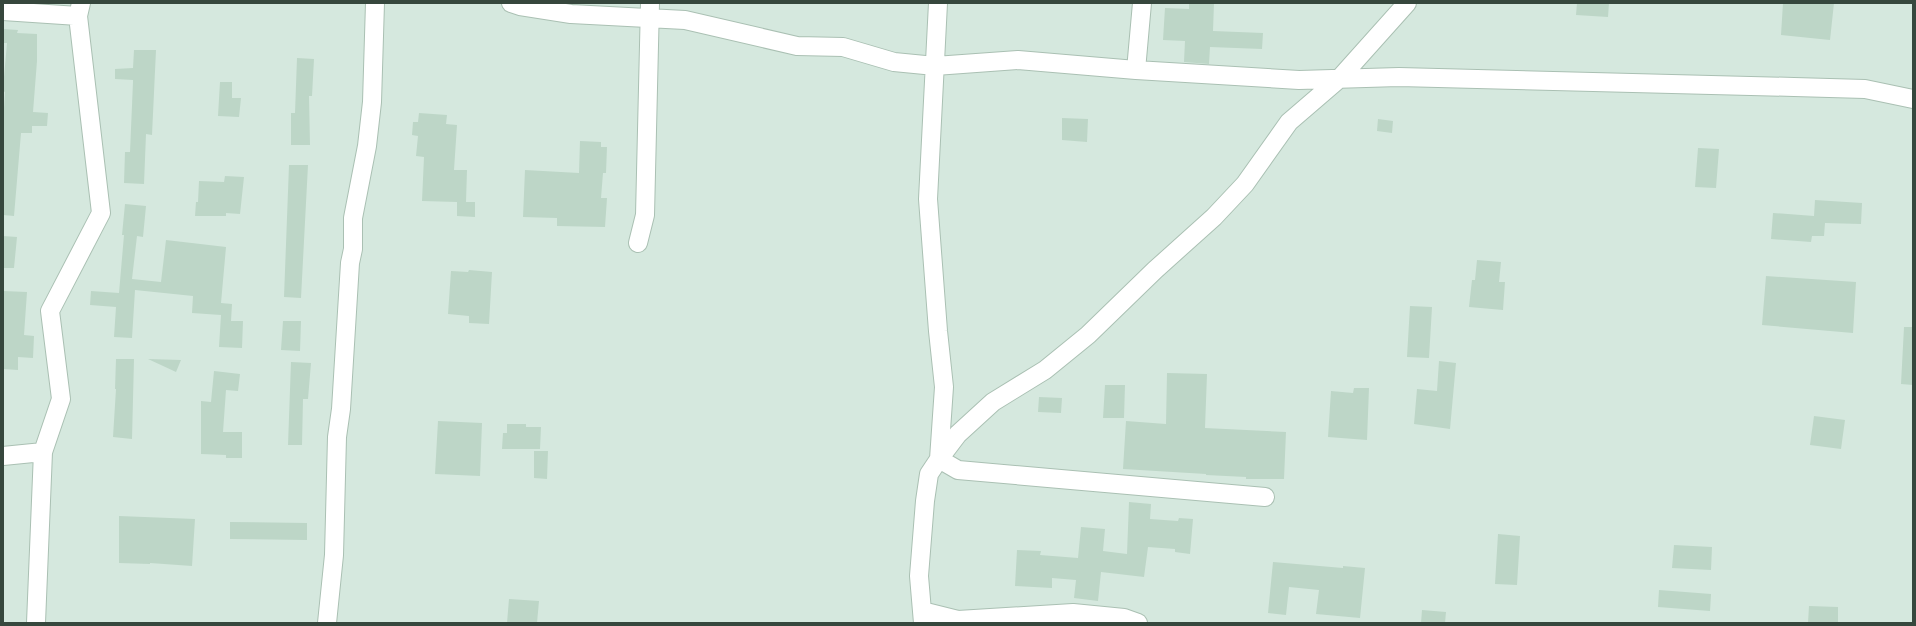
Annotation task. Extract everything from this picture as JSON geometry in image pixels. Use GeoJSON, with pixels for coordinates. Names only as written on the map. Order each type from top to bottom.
{"type":"FeatureCollection","features":[{"type":"Feature","properties":{"kind":"street"},"geometry":{"type":"LineString","coordinates":[[327,623],[334,555],[337,437],[341,409],[350,263],[353,249],[353,218],[367,146],[372,102],[375,3]]}},
{"type":"Feature","properties":{"kind":"street"},"geometry":{"type":"LineString","coordinates":[[511,3],[520,6],[571,14],[650,10],[685,20],[796,46],[843,47],[894,62],[935,66],[1018,60],[1136,70],[1299,80],[1399,77],[1857,89],[1913,99]]}},
{"type":"Feature","properties":{"kind":"street"},"geometry":{"type":"LineString","coordinates":[[938,3],[928,199],[938,331],[944,387],[939,459]]}},
{"type":"Feature","properties":{"kind":"street"},"geometry":{"type":"LineString","coordinates":[[1136,70],[1142,3]]}},
{"type":"Feature","properties":{"kind":"street"},"geometry":{"type":"LineString","coordinates":[[1138,623],[1124,618],[1073,612],[958,620],[922,617],[919,576],[925,501],[929,474],[958,434],[993,402],[1045,370],[1088,335],[1155,270],[1214,217],[1245,184],[1289,122],[1339,79],[1407,3]]}},
{"type":"Feature","properties":{"kind":"street"},"geometry":{"type":"LineString","coordinates":[[3,11],[79,10],[101,213],[50,311],[61,398],[43,452],[36,623]]}},
{"type":"Feature","properties":{"kind":"street"},"geometry":{"type":"LineString","coordinates":[[638,243],[645,215],[650,10]]}},
{"type":"Feature","properties":{"kind":"street"},"geometry":{"type":"LineString","coordinates":[[3,456],[43,452]]}},
{"type":"Feature","properties":{"kind":"street"},"geometry":{"type":"LineString","coordinates":[[939,459],[958,470],[1265,497]]}},
{"type":"Feature","properties":{"kind":"shaded area"},"geometry":{"type":"Polygon","coordinates":[[[3,3],[1913,3],[1913,623],[3,623],[3,3]]]}},
{"type":"Feature","properties":{"kind":"building"},"geometry":{"type":"Polygon","coordinates":[[[1189,3],[1214,3],[1213,31],[1263,33],[1262,49],[1210,47],[1209,64],[1184,62],[1185,41],[1163,40],[1165,8],[1189,9],[1189,3]]]}},
{"type":"Feature","properties":{"kind":"building"},"geometry":{"type":"Polygon","coordinates":[[[1577,3],[1609,3],[1608,17],[1576,15],[1577,3]]]}},
{"type":"Feature","properties":{"kind":"building"},"geometry":{"type":"Polygon","coordinates":[[[1783,3],[1834,3],[1830,40],[1781,35],[1783,3]]]}},
{"type":"Feature","properties":{"kind":"building"},"geometry":{"type":"Polygon","coordinates":[[[3,29],[18,30],[17,33],[37,34],[37,61],[33,112],[48,113],[47,126],[32,126],[32,133],[21,133],[14,216],[3,215],[3,124],[5,92],[3,91],[3,77],[7,43],[3,43],[3,29]]]}},
{"type":"Feature","properties":{"kind":"building"},"geometry":{"type":"Polygon","coordinates":[[[134,50],[156,50],[152,135],[146,134],[144,184],[124,183],[125,152],[130,152],[133,80],[115,79],[115,69],[133,68],[134,50]]]}},
{"type":"Feature","properties":{"kind":"building"},"geometry":{"type":"Polygon","coordinates":[[[297,58],[314,59],[312,96],[309,96],[310,145],[291,145],[291,113],[295,113],[297,58]]]}},
{"type":"Feature","properties":{"kind":"building"},"geometry":{"type":"Polygon","coordinates":[[[220,82],[232,82],[232,98],[241,98],[239,117],[218,116],[220,82]]]}},
{"type":"Feature","properties":{"kind":"building"},"geometry":{"type":"Polygon","coordinates":[[[419,113],[447,115],[446,124],[457,125],[454,170],[467,170],[466,202],[475,202],[475,217],[457,216],[457,202],[422,201],[424,157],[416,156],[418,136],[412,135],[413,122],[418,122],[419,113]]]}},
{"type":"Feature","properties":{"kind":"building"},"geometry":{"type":"Polygon","coordinates":[[[1062,118],[1088,119],[1087,142],[1062,140],[1062,118]]]}},
{"type":"Feature","properties":{"kind":"building"},"geometry":{"type":"Polygon","coordinates":[[[1378,119],[1393,121],[1392,133],[1377,131],[1378,119]]]}},
{"type":"Feature","properties":{"kind":"building"},"geometry":{"type":"Polygon","coordinates":[[[580,141],[601,142],[601,147],[607,147],[606,173],[603,173],[601,198],[607,198],[605,227],[557,226],[557,218],[523,217],[525,170],[579,173],[580,141]]]}},
{"type":"Feature","properties":{"kind":"building"},"geometry":{"type":"Polygon","coordinates":[[[1698,148],[1719,149],[1716,188],[1695,187],[1698,148]]]}},
{"type":"Feature","properties":{"kind":"building"},"geometry":{"type":"Polygon","coordinates":[[[289,165],[308,165],[301,298],[284,297],[289,165]]]}},
{"type":"Feature","properties":{"kind":"building"},"geometry":{"type":"Polygon","coordinates":[[[225,176],[244,177],[240,214],[226,213],[226,216],[195,216],[196,202],[198,202],[199,181],[224,182],[225,176]]]}},
{"type":"Feature","properties":{"kind":"building"},"geometry":{"type":"Polygon","coordinates":[[[1815,200],[1862,203],[1861,224],[1825,223],[1824,236],[1812,236],[1811,242],[1771,239],[1773,213],[1814,216],[1815,200]]]}},
{"type":"Feature","properties":{"kind":"building"},"geometry":{"type":"Polygon","coordinates":[[[125,204],[146,206],[143,237],[137,236],[132,279],[161,282],[166,240],[226,247],[221,303],[232,304],[231,321],[243,321],[242,348],[219,347],[221,315],[192,313],[193,296],[135,290],[132,338],[114,337],[116,307],[90,305],[91,291],[119,293],[125,204]]]}},
{"type":"Feature","properties":{"kind":"building"},"geometry":{"type":"Polygon","coordinates":[[[3,236],[17,237],[14,268],[3,268],[3,236]]]}},
{"type":"Feature","properties":{"kind":"building"},"geometry":{"type":"Polygon","coordinates":[[[1477,260],[1501,262],[1499,282],[1505,282],[1503,310],[1469,307],[1472,280],[1475,280],[1477,260]]]}},
{"type":"Feature","properties":{"kind":"building"},"geometry":{"type":"Polygon","coordinates":[[[469,270],[492,272],[489,324],[469,323],[469,316],[448,314],[451,271],[468,272],[469,270]]]}},
{"type":"Feature","properties":{"kind":"building"},"geometry":{"type":"Polygon","coordinates":[[[1766,276],[1856,282],[1853,333],[1762,325],[1766,276]]]}},
{"type":"Feature","properties":{"kind":"building"},"geometry":{"type":"Polygon","coordinates":[[[3,291],[27,292],[24,335],[34,336],[33,358],[18,357],[18,370],[3,369],[3,291]]]}},
{"type":"Feature","properties":{"kind":"building"},"geometry":{"type":"Polygon","coordinates":[[[1410,306],[1432,307],[1429,358],[1407,357],[1410,306]]]}},
{"type":"Feature","properties":{"kind":"building"},"geometry":{"type":"Polygon","coordinates":[[[283,321],[301,321],[300,351],[281,350],[283,321]]]}},
{"type":"Feature","properties":{"kind":"building"},"geometry":{"type":"Polygon","coordinates":[[[1904,327],[1913,327],[1913,385],[1901,384],[1904,327]]]}},
{"type":"Feature","properties":{"kind":"building"},"geometry":{"type":"Polygon","coordinates":[[[116,359],[134,359],[132,439],[113,437],[116,359]]]}},
{"type":"Feature","properties":{"kind":"building"},"geometry":{"type":"Polygon","coordinates":[[[148,359],[181,360],[176,372],[148,359]]]}},
{"type":"Feature","properties":{"kind":"building"},"geometry":{"type":"Polygon","coordinates":[[[1439,361],[1456,363],[1450,429],[1414,424],[1417,389],[1437,391],[1439,361]]]}},
{"type":"Feature","properties":{"kind":"building"},"geometry":{"type":"Polygon","coordinates":[[[291,362],[311,363],[308,399],[303,399],[302,445],[288,445],[291,362]]]}},
{"type":"Feature","properties":{"kind":"building"},"geometry":{"type":"Polygon","coordinates":[[[214,371],[240,374],[238,391],[226,390],[223,432],[242,432],[242,458],[226,458],[226,455],[201,454],[201,401],[211,402],[214,371]]]}},
{"type":"Feature","properties":{"kind":"building"},"geometry":{"type":"Polygon","coordinates":[[[1167,373],[1207,374],[1205,428],[1286,432],[1284,479],[1246,479],[1246,477],[1123,469],[1126,421],[1166,424],[1167,373]]]}},
{"type":"Feature","properties":{"kind":"building"},"geometry":{"type":"Polygon","coordinates":[[[1105,385],[1125,385],[1124,418],[1103,418],[1105,385]]]}},
{"type":"Feature","properties":{"kind":"building"},"geometry":{"type":"Polygon","coordinates":[[[1354,388],[1369,388],[1367,440],[1328,437],[1331,391],[1353,393],[1354,388]]]}},
{"type":"Feature","properties":{"kind":"building"},"geometry":{"type":"Polygon","coordinates":[[[1039,397],[1062,398],[1061,413],[1038,412],[1039,397]]]}},
{"type":"Feature","properties":{"kind":"building"},"geometry":{"type":"Polygon","coordinates":[[[1814,416],[1845,420],[1841,449],[1810,445],[1814,416]]]}},
{"type":"Feature","properties":{"kind":"building"},"geometry":{"type":"Polygon","coordinates":[[[438,421],[482,423],[480,476],[435,474],[438,421]]]}},
{"type":"Feature","properties":{"kind":"building"},"geometry":{"type":"Polygon","coordinates":[[[507,424],[526,424],[526,427],[541,427],[540,449],[502,449],[503,433],[507,433],[507,424]]]}},
{"type":"Feature","properties":{"kind":"building"},"geometry":{"type":"Polygon","coordinates":[[[534,451],[548,451],[547,479],[534,478],[534,451]]]}},
{"type":"Feature","properties":{"kind":"building"},"geometry":{"type":"Polygon","coordinates":[[[1129,502],[1151,504],[1150,519],[1178,521],[1179,518],[1193,519],[1190,554],[1175,552],[1175,549],[1148,547],[1144,577],[1101,572],[1098,601],[1074,598],[1076,580],[1052,578],[1052,588],[1015,586],[1017,550],[1041,551],[1040,555],[1078,558],[1081,527],[1105,529],[1103,551],[1127,554],[1129,502]]]}},
{"type":"Feature","properties":{"kind":"building"},"geometry":{"type":"Polygon","coordinates":[[[119,516],[195,519],[192,566],[150,563],[119,563],[119,516]]]}},
{"type":"Feature","properties":{"kind":"building"},"geometry":{"type":"Polygon","coordinates":[[[230,522],[307,523],[307,540],[230,539],[230,522]]]}},
{"type":"Feature","properties":{"kind":"building"},"geometry":{"type":"Polygon","coordinates":[[[1498,534],[1520,536],[1517,585],[1495,584],[1498,534]]]}},
{"type":"Feature","properties":{"kind":"building"},"geometry":{"type":"Polygon","coordinates":[[[1674,545],[1712,547],[1711,570],[1672,568],[1674,545]]]}},
{"type":"Feature","properties":{"kind":"building"},"geometry":{"type":"Polygon","coordinates":[[[1273,562],[1343,568],[1343,566],[1365,568],[1360,618],[1316,614],[1319,590],[1289,587],[1286,615],[1268,613],[1273,562]]]}},
{"type":"Feature","properties":{"kind":"building"},"geometry":{"type":"Polygon","coordinates":[[[1659,590],[1711,594],[1710,611],[1658,607],[1659,590]]]}},
{"type":"Feature","properties":{"kind":"building"},"geometry":{"type":"Polygon","coordinates":[[[509,599],[539,601],[537,623],[507,623],[509,599]]]}},
{"type":"Feature","properties":{"kind":"building"},"geometry":{"type":"Polygon","coordinates":[[[1809,606],[1838,607],[1838,623],[1808,623],[1809,606]]]}},
{"type":"Feature","properties":{"kind":"building"},"geometry":{"type":"Polygon","coordinates":[[[1422,610],[1446,612],[1445,623],[1421,623],[1422,610]]]}}]}
